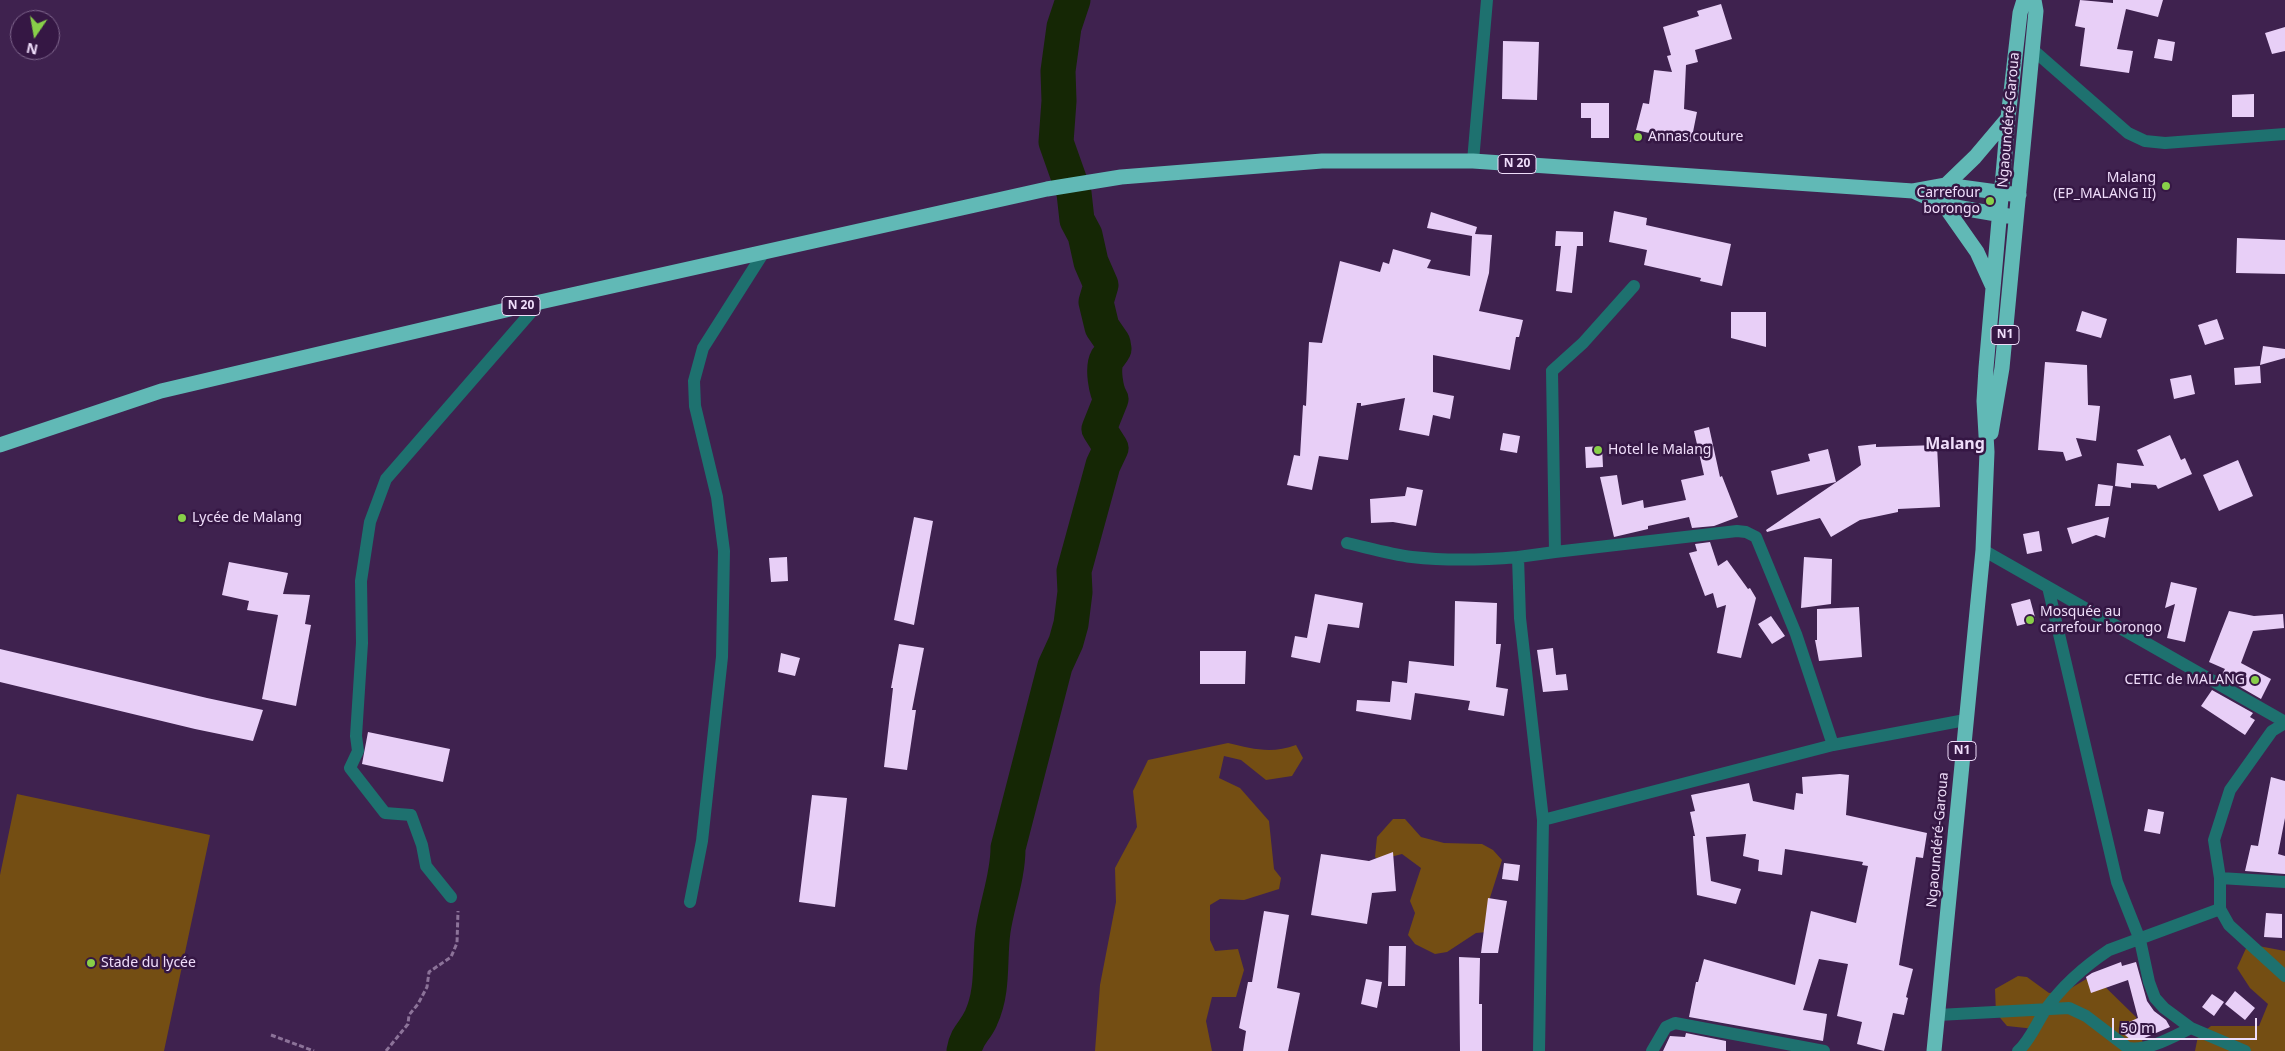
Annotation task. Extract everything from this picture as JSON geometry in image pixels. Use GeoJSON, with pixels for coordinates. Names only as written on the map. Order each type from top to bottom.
{"type":"FeatureCollection","features":[{"type":"Feature","properties":{"kind":"highway","name":"Ngaoundéré-Garoua"},"geometry":{"type":"LineString","coordinates":[[1934,1051],[1983,550],[1987,452],[1984,402],[1992,286],[2008,118],[2020,13],[2024,0]]}},
{"type":"Feature","properties":{"kind":"highway","name":"Ngaoundéré-Garoua"},"geometry":{"type":"LineString","coordinates":[[1987,452],[1999,394],[2036,11],[2034,0]]}},
{"type":"Feature","properties":{"kind":"highway"},"geometry":{"type":"LineString","coordinates":[[1946,185],[1975,157],[2008,118]]}},
{"type":"Feature","properties":{"kind":"highway","name":"N 20"},"geometry":{"type":"LineString","coordinates":[[0,445],[161,391],[540,302],[764,252],[1047,189],[1121,177],[1322,161],[1473,161],[1913,192],[1946,185],[2019,195]]}},
{"type":"Feature","properties":{"kind":"highway","name":"N 20"},"geometry":{"type":"LineString","coordinates":[[1913,192],[1944,204],[2016,217]]}},
{"type":"Feature","properties":{"kind":"highway"},"geometry":{"type":"LineString","coordinates":[[1944,204],[1977,252],[1992,286]]}},
{"type":"Feature","properties":{"kind":"street"},"geometry":{"type":"LineString","coordinates":[[1473,161],[1487,0]]}},
{"type":"Feature","properties":{"kind":"street"},"geometry":{"type":"LineString","coordinates":[[2032,49],[2128,133],[2145,141],[2165,143],[2285,134]]}},
{"type":"Feature","properties":{"kind":"street"},"geometry":{"type":"LineString","coordinates":[[690,902],[702,841],[722,657],[724,569],[717,497],[695,406],[694,381],[703,348],[764,252]]}},
{"type":"Feature","properties":{"kind":"street"},"geometry":{"type":"LineString","coordinates":[[1554,552],[1552,371],[1583,343],[1634,286]]}},
{"type":"Feature","properties":{"kind":"street"},"geometry":{"type":"LineString","coordinates":[[451,897],[426,866],[422,845],[412,815],[384,813],[350,768],[358,750],[356,736],[362,643],[361,581],[370,522],[386,479],[540,302]]}},
{"type":"Feature","properties":{"kind":"street"},"geometry":{"type":"LineString","coordinates":[[1347,543],[1412,556],[1482,560],[1737,531],[1746,532],[1756,537],[1796,634],[1833,745]]}},
{"type":"Feature","properties":{"kind":"street"},"geometry":{"type":"LineString","coordinates":[[1983,550],[2285,722],[2272,731],[2230,790],[2214,840],[2220,878],[2220,909],[2229,925],[2285,976]]}},
{"type":"Feature","properties":{"kind":"street"},"geometry":{"type":"LineString","coordinates":[[1518,557],[1520,618],[1543,820],[1539,1051]]}},
{"type":"Feature","properties":{"kind":"street"},"geometry":{"type":"LineString","coordinates":[[2048,587],[2117,882],[2140,940],[2149,982],[2156,998],[2164,1008],[2192,1028],[2245,1051]]}},
{"type":"Feature","properties":{"kind":"street"},"geometry":{"type":"LineString","coordinates":[[1543,820],[1833,745],[1965,720]]}},
{"type":"Feature","properties":{"kind":"street"},"geometry":{"type":"LineString","coordinates":[[2220,878],[2285,882]]}},
{"type":"Feature","properties":{"kind":"street"},"geometry":{"type":"LineString","coordinates":[[2018,1051],[2047,1008],[2079,971],[2108,950],[2140,940],[2220,909]]}},
{"type":"Feature","properties":{"kind":"street"},"geometry":{"type":"LineString","coordinates":[[1938,1014],[2069,1008],[2086,1016],[2128,1048],[2148,1046],[2192,1028]]}},
{"type":"Feature","properties":{"kind":"street"},"geometry":{"type":"LineString","coordinates":[[1652,1051],[1666,1027],[1671,1023],[1675,1023],[1824,1051]]}},
{"type":"Feature","properties":{"kind":"path"},"geometry":{"type":"LineString","coordinates":[[386,1051],[408,1024],[409,1015],[418,1004],[427,987],[429,972],[451,957],[457,943],[458,916],[451,897]]}},
{"type":"Feature","properties":{"kind":"path"},"geometry":{"type":"LineString","coordinates":[[271,1035],[314,1051]]}},
{"type":"Feature","properties":{"kind":"shaded area"},"geometry":{"type":"Polygon","coordinates":[[[1228,743],[1254,749],[1270,750],[1296,745],[1303,758],[1292,776],[1266,780],[1241,760],[1224,756],[1219,778],[1240,788],[1269,821],[1274,869],[1281,878],[1279,889],[1244,900],[1220,899],[1210,905],[1210,940],[1215,951],[1238,949],[1244,970],[1236,997],[1212,997],[1206,1021],[1212,1051],[1095,1051],[1100,985],[1116,902],[1115,868],[1137,827],[1133,791],[1148,760],[1228,743]]]}},
{"type":"Feature","properties":{"kind":"shaded area","name":"Stade du lycée"},"geometry":{"type":"Polygon","coordinates":[[[17,794],[210,835],[164,1051],[0,1051],[0,875],[17,794]]]}},
{"type":"Feature","properties":{"kind":"shaded area"},"geometry":{"type":"Polygon","coordinates":[[[1393,819],[1405,819],[1421,837],[1444,843],[1482,844],[1493,850],[1502,860],[1487,907],[1487,932],[1476,933],[1447,952],[1435,954],[1415,944],[1408,935],[1415,913],[1410,901],[1421,868],[1402,854],[1379,860],[1375,857],[1377,837],[1393,819]]]}},
{"type":"Feature","properties":{"kind":"shaded area"},"geometry":{"type":"Polygon","coordinates":[[[2248,944],[2285,951],[2285,1051],[2195,1051],[2198,1036],[2211,1026],[2259,1026],[2268,1004],[2250,988],[2237,968],[2248,944]]]}},
{"type":"Feature","properties":{"kind":"shaded area"},"geometry":{"type":"Polygon","coordinates":[[[2018,976],[2027,977],[2049,993],[2066,991],[2088,978],[2097,979],[2136,1017],[2145,1051],[2026,1051],[2035,1029],[2007,1026],[1996,1013],[1995,989],[2018,976]]]}},
{"type":"Feature","properties":{"kind":"building"},"geometry":{"type":"Polygon","coordinates":[[[2080,0],[2113,3],[2113,0],[2163,0],[2158,17],[2126,9],[2117,49],[2133,51],[2129,73],[2080,66],[2085,28],[2075,26],[2080,0]]]}},
{"type":"Feature","properties":{"kind":"building"},"geometry":{"type":"Polygon","coordinates":[[[1721,4],[1732,39],[1695,50],[1698,62],[1686,65],[1684,109],[1697,112],[1691,142],[1665,137],[1664,141],[1648,138],[1649,133],[1636,130],[1643,103],[1649,104],[1654,70],[1672,72],[1667,56],[1671,55],[1663,27],[1699,16],[1697,11],[1721,4]]]}},
{"type":"Feature","properties":{"kind":"building"},"geometry":{"type":"Polygon","coordinates":[[[2285,27],[2285,51],[2272,54],[2265,33],[2285,27]]]}},
{"type":"Feature","properties":{"kind":"building"},"geometry":{"type":"Polygon","coordinates":[[[2158,39],[2175,42],[2172,61],[2154,58],[2158,39]]]}},
{"type":"Feature","properties":{"kind":"building"},"geometry":{"type":"Polygon","coordinates":[[[1503,41],[1539,42],[1537,100],[1502,99],[1503,41]]]}},
{"type":"Feature","properties":{"kind":"building"},"geometry":{"type":"Polygon","coordinates":[[[2254,94],[2254,117],[2232,117],[2232,95],[2254,94]]]}},
{"type":"Feature","properties":{"kind":"building"},"geometry":{"type":"Polygon","coordinates":[[[1581,103],[1609,103],[1609,138],[1591,138],[1591,118],[1581,118],[1581,103]]]}},
{"type":"Feature","properties":{"kind":"building"},"geometry":{"type":"Polygon","coordinates":[[[1614,211],[1647,218],[1646,225],[1731,244],[1722,286],[1700,281],[1701,278],[1644,265],[1647,250],[1609,242],[1614,211]]]}},
{"type":"Feature","properties":{"kind":"building"},"geometry":{"type":"Polygon","coordinates":[[[1431,212],[1477,227],[1475,234],[1492,235],[1489,273],[1479,311],[1523,320],[1519,337],[1516,337],[1510,370],[1433,355],[1433,392],[1454,396],[1450,419],[1433,415],[1429,436],[1399,430],[1405,398],[1361,406],[1361,403],[1357,403],[1348,460],[1319,456],[1312,490],[1287,485],[1294,455],[1300,456],[1303,405],[1306,406],[1309,342],[1322,343],[1340,261],[1380,272],[1383,262],[1389,264],[1393,249],[1431,260],[1427,268],[1470,276],[1472,236],[1427,228],[1431,212]]]}},
{"type":"Feature","properties":{"kind":"building"},"geometry":{"type":"Polygon","coordinates":[[[1556,231],[1583,232],[1583,246],[1577,246],[1572,293],[1556,291],[1561,246],[1555,246],[1556,231]]]}},
{"type":"Feature","properties":{"kind":"building"},"geometry":{"type":"Polygon","coordinates":[[[2237,238],[2285,240],[2285,274],[2236,273],[2237,238]]]}},
{"type":"Feature","properties":{"kind":"building"},"geometry":{"type":"Polygon","coordinates":[[[2082,311],[2107,319],[2101,338],[2076,331],[2082,311]]]}},
{"type":"Feature","properties":{"kind":"building"},"geometry":{"type":"Polygon","coordinates":[[[1731,312],[1766,312],[1766,347],[1731,338],[1731,312]]]}},
{"type":"Feature","properties":{"kind":"building"},"geometry":{"type":"Polygon","coordinates":[[[2217,319],[2224,339],[2205,345],[2198,325],[2217,319]]]}},
{"type":"Feature","properties":{"kind":"building"},"geometry":{"type":"Polygon","coordinates":[[[2263,346],[2285,349],[2285,358],[2260,365],[2263,346]]]}},
{"type":"Feature","properties":{"kind":"building"},"geometry":{"type":"Polygon","coordinates":[[[2045,362],[2087,365],[2088,405],[2100,406],[2096,441],[2076,438],[2082,456],[2066,461],[2063,452],[2038,450],[2045,362]]]}},
{"type":"Feature","properties":{"kind":"building"},"geometry":{"type":"Polygon","coordinates":[[[2260,366],[2261,383],[2235,385],[2234,368],[2260,366]]]}},
{"type":"Feature","properties":{"kind":"building"},"geometry":{"type":"Polygon","coordinates":[[[2191,375],[2195,394],[2174,399],[2170,379],[2191,375]]]}},
{"type":"Feature","properties":{"kind":"building"},"geometry":{"type":"Polygon","coordinates":[[[1709,427],[1720,477],[1722,476],[1738,517],[1714,526],[1692,528],[1689,517],[1648,526],[1648,529],[1614,537],[1600,477],[1617,475],[1622,505],[1643,500],[1644,508],[1686,500],[1681,480],[1704,475],[1694,431],[1709,427]]]}},
{"type":"Feature","properties":{"kind":"building"},"geometry":{"type":"Polygon","coordinates":[[[1503,433],[1520,436],[1517,453],[1500,450],[1503,433]]]}},
{"type":"Feature","properties":{"kind":"building"},"geometry":{"type":"Polygon","coordinates":[[[2170,435],[2181,460],[2185,458],[2192,474],[2158,489],[2156,485],[2131,483],[2131,488],[2115,486],[2117,463],[2144,466],[2137,450],[2170,435]]]}},
{"type":"Feature","properties":{"kind":"building"},"geometry":{"type":"Polygon","coordinates":[[[1876,444],[1876,447],[1937,445],[1940,507],[1898,509],[1898,512],[1860,520],[1831,537],[1820,518],[1767,532],[1766,530],[1861,465],[1858,446],[1876,444]]]}},
{"type":"Feature","properties":{"kind":"building"},"geometry":{"type":"Polygon","coordinates":[[[1602,446],[1603,467],[1586,468],[1585,447],[1602,446]]]}},
{"type":"Feature","properties":{"kind":"building"},"geometry":{"type":"Polygon","coordinates":[[[1828,449],[1836,482],[1777,495],[1771,471],[1810,461],[1808,454],[1828,449]]]}},
{"type":"Feature","properties":{"kind":"building"},"geometry":{"type":"Polygon","coordinates":[[[2238,460],[2253,496],[2219,511],[2203,475],[2238,460]]]}},
{"type":"Feature","properties":{"kind":"building"},"geometry":{"type":"Polygon","coordinates":[[[2098,484],[2113,486],[2110,506],[2095,506],[2098,484]]]}},
{"type":"Feature","properties":{"kind":"building"},"geometry":{"type":"Polygon","coordinates":[[[1407,487],[1423,490],[1416,526],[1393,522],[1371,523],[1370,499],[1405,496],[1407,487]]]}},
{"type":"Feature","properties":{"kind":"building"},"geometry":{"type":"Polygon","coordinates":[[[914,517],[933,521],[914,625],[894,620],[914,517]]]}},
{"type":"Feature","properties":{"kind":"building"},"geometry":{"type":"Polygon","coordinates":[[[2109,517],[2105,538],[2096,535],[2072,544],[2067,528],[2109,517]]]}},
{"type":"Feature","properties":{"kind":"building"},"geometry":{"type":"Polygon","coordinates":[[[2039,531],[2042,551],[2027,554],[2023,534],[2039,531]]]}},
{"type":"Feature","properties":{"kind":"building"},"geometry":{"type":"Polygon","coordinates":[[[1710,542],[1718,566],[1727,560],[1756,598],[1741,658],[1717,653],[1726,605],[1717,608],[1713,593],[1705,596],[1689,553],[1697,551],[1695,544],[1710,542]]]}},
{"type":"Feature","properties":{"kind":"building"},"geometry":{"type":"Polygon","coordinates":[[[787,557],[788,581],[771,582],[769,558],[787,557]]]}},
{"type":"Feature","properties":{"kind":"building"},"geometry":{"type":"Polygon","coordinates":[[[1804,557],[1832,559],[1831,604],[1801,608],[1804,557]]]}},
{"type":"Feature","properties":{"kind":"building"},"geometry":{"type":"Polygon","coordinates":[[[229,562],[288,573],[283,594],[310,595],[305,624],[311,625],[296,706],[262,699],[278,615],[247,610],[249,601],[222,595],[229,562]]]}},
{"type":"Feature","properties":{"kind":"building"},"geometry":{"type":"Polygon","coordinates":[[[2171,582],[2197,588],[2185,642],[2167,638],[2175,604],[2165,608],[2171,582]]]}},
{"type":"Feature","properties":{"kind":"building"},"geometry":{"type":"Polygon","coordinates":[[[1315,594],[1363,603],[1359,628],[1328,624],[1320,663],[1291,657],[1295,636],[1307,638],[1315,594]]]}},
{"type":"Feature","properties":{"kind":"building"},"geometry":{"type":"Polygon","coordinates":[[[2030,599],[2036,621],[2017,626],[2011,604],[2030,599]]]}},
{"type":"Feature","properties":{"kind":"building"},"geometry":{"type":"Polygon","coordinates":[[[1455,601],[1497,603],[1496,644],[1501,644],[1496,687],[1508,689],[1504,716],[1468,710],[1470,701],[1415,693],[1411,720],[1356,711],[1357,700],[1390,702],[1392,681],[1407,683],[1409,661],[1454,666],[1455,601]]]}},
{"type":"Feature","properties":{"kind":"building"},"geometry":{"type":"Polygon","coordinates":[[[1859,607],[1862,657],[1819,661],[1815,640],[1817,640],[1817,609],[1859,607]]]}},
{"type":"Feature","properties":{"kind":"building"},"geometry":{"type":"Polygon","coordinates":[[[2229,611],[2254,616],[2283,614],[2284,628],[2253,631],[2241,663],[2271,679],[2261,699],[2221,676],[2225,669],[2209,662],[2229,611]]]}},
{"type":"Feature","properties":{"kind":"building"},"geometry":{"type":"Polygon","coordinates":[[[1771,616],[1785,636],[1772,644],[1758,624],[1771,616]]]}},
{"type":"Feature","properties":{"kind":"building"},"geometry":{"type":"Polygon","coordinates":[[[899,644],[924,648],[912,710],[916,710],[907,770],[884,767],[893,688],[891,688],[899,644]]]}},
{"type":"Feature","properties":{"kind":"building"},"geometry":{"type":"Polygon","coordinates":[[[1553,648],[1556,675],[1566,674],[1568,690],[1543,692],[1537,650],[1553,648]]]}},
{"type":"Feature","properties":{"kind":"building"},"geometry":{"type":"Polygon","coordinates":[[[0,649],[263,710],[253,741],[195,729],[0,682],[0,649]]]}},
{"type":"Feature","properties":{"kind":"building"},"geometry":{"type":"Polygon","coordinates":[[[1200,651],[1246,651],[1245,684],[1200,684],[1200,651]]]}},
{"type":"Feature","properties":{"kind":"building"},"geometry":{"type":"Polygon","coordinates":[[[781,653],[800,658],[795,676],[778,672],[781,653]]]}},
{"type":"Feature","properties":{"kind":"building"},"geometry":{"type":"Polygon","coordinates":[[[2212,690],[2253,713],[2250,717],[2255,720],[2245,735],[2201,706],[2212,690]]]}},
{"type":"Feature","properties":{"kind":"building"},"geometry":{"type":"Polygon","coordinates":[[[368,732],[450,749],[443,782],[362,764],[368,732]]]}},
{"type":"Feature","properties":{"kind":"building"},"geometry":{"type":"Polygon","coordinates":[[[1849,775],[1846,815],[1927,833],[1923,858],[1916,857],[1899,965],[1913,969],[1906,997],[1908,998],[1904,1015],[1893,1013],[1884,1051],[1857,1044],[1862,1022],[1837,1016],[1848,964],[1819,959],[1803,1010],[1827,1014],[1823,1041],[1689,1017],[1696,982],[1698,982],[1704,959],[1795,985],[1811,911],[1856,923],[1868,866],[1862,865],[1863,862],[1785,849],[1782,875],[1758,871],[1759,860],[1743,856],[1746,834],[1706,837],[1711,881],[1741,889],[1736,904],[1697,895],[1693,836],[1695,836],[1690,812],[1695,811],[1691,795],[1749,783],[1753,801],[1794,810],[1796,793],[1803,794],[1802,777],[1849,775]]]}},
{"type":"Feature","properties":{"kind":"building"},"geometry":{"type":"Polygon","coordinates":[[[2271,777],[2285,781],[2285,818],[2278,854],[2285,856],[2285,874],[2245,871],[2251,845],[2258,846],[2271,777]]]}},
{"type":"Feature","properties":{"kind":"building"},"geometry":{"type":"Polygon","coordinates":[[[812,795],[847,798],[835,907],[799,902],[812,795]]]}},
{"type":"Feature","properties":{"kind":"building"},"geometry":{"type":"Polygon","coordinates":[[[2148,809],[2164,812],[2160,834],[2144,831],[2148,809]]]}},
{"type":"Feature","properties":{"kind":"building"},"geometry":{"type":"Polygon","coordinates":[[[1393,852],[1396,891],[1372,893],[1367,924],[1311,915],[1321,854],[1369,861],[1393,852]]]}},
{"type":"Feature","properties":{"kind":"building"},"geometry":{"type":"Polygon","coordinates":[[[1504,863],[1520,865],[1518,881],[1502,879],[1504,863]]]}},
{"type":"Feature","properties":{"kind":"building"},"geometry":{"type":"Polygon","coordinates":[[[1488,898],[1507,901],[1498,953],[1481,953],[1488,898]]]}},
{"type":"Feature","properties":{"kind":"building"},"geometry":{"type":"Polygon","coordinates":[[[1264,911],[1289,915],[1277,988],[1300,993],[1288,1051],[1243,1051],[1246,1031],[1239,1028],[1248,982],[1252,982],[1264,911]]]}},
{"type":"Feature","properties":{"kind":"building"},"geometry":{"type":"Polygon","coordinates":[[[2266,913],[2282,914],[2282,938],[2264,937],[2266,913]]]}},
{"type":"Feature","properties":{"kind":"building"},"geometry":{"type":"Polygon","coordinates":[[[1389,946],[1406,946],[1405,986],[1388,986],[1389,946]]]}},
{"type":"Feature","properties":{"kind":"building"},"geometry":{"type":"Polygon","coordinates":[[[1459,957],[1480,958],[1479,1004],[1482,1004],[1482,1051],[1460,1051],[1459,957]]]}},
{"type":"Feature","properties":{"kind":"building"},"geometry":{"type":"Polygon","coordinates":[[[2121,962],[2122,966],[2136,962],[2147,1001],[2154,1011],[2166,1020],[2170,1027],[2142,1039],[2131,1040],[2125,1035],[2120,1026],[2138,1018],[2128,980],[2091,993],[2086,977],[2121,962]]]}},
{"type":"Feature","properties":{"kind":"building"},"geometry":{"type":"Polygon","coordinates":[[[1366,979],[1382,982],[1377,1008],[1361,1004],[1366,979]]]}},
{"type":"Feature","properties":{"kind":"building"},"geometry":{"type":"Polygon","coordinates":[[[2235,991],[2255,1008],[2245,1020],[2225,1004],[2235,991]]]}},
{"type":"Feature","properties":{"kind":"building"},"geometry":{"type":"Polygon","coordinates":[[[2212,994],[2224,1002],[2214,1016],[2202,1007],[2212,994]]]}},
{"type":"Feature","properties":{"kind":"building"},"geometry":{"type":"Polygon","coordinates":[[[1686,1033],[1726,1041],[1726,1051],[1663,1051],[1670,1036],[1685,1037],[1686,1033]]]}},
{"type":"Feature","properties":{"kind":"waterway"},"geometry":{"type":"LineString","coordinates":[[964,1051],[969,1037],[979,1023],[988,997],[993,931],[1008,859],[1008,848],[1055,666],[1066,642],[1071,624],[1075,592],[1074,571],[1103,465],[1111,448],[1099,429],[1111,399],[1106,385],[1105,368],[1107,359],[1114,349],[1113,343],[1102,327],[1096,302],[1101,285],[1091,262],[1085,235],[1077,220],[1074,193],[1056,142],[1059,101],[1058,71],[1064,27],[1073,0]]}},
{"type":"Feature","properties":{"kind":"place","name":"Annas couture"},"geometry":{"type":"Point","coordinates":[1638,137]}},
{"type":"Feature","properties":{"kind":"place","name":"Malang (EP_MALANG II)"},"geometry":{"type":"Point","coordinates":[2166,186]}},
{"type":"Feature","properties":{"kind":"place","name":"Carrefour borongo"},"geometry":{"type":"Point","coordinates":[1990,201]}},
{"type":"Feature","properties":{"kind":"place","name":"Hotel le Malang"},"geometry":{"type":"Point","coordinates":[1598,450]}},
{"type":"Feature","properties":{"kind":"place","name":"Lycée de Malang"},"geometry":{"type":"Point","coordinates":[182,518]}},
{"type":"Feature","properties":{"kind":"place","name":"Mosquée au carrefour borongo"},"geometry":{"type":"Point","coordinates":[2030,620]}},
{"type":"Feature","properties":{"kind":"place","name":"CETIC de MALANG"},"geometry":{"type":"Point","coordinates":[2255,680]}},
{"type":"Feature","properties":{"kind":"place","name":"Stade du lycée"},"geometry":{"type":"Point","coordinates":[91,963]}},
{"type":"Feature","properties":{"kind":"district","name":"Malang"},"geometry":{"type":"Point","coordinates":[1955,444]}}]}
